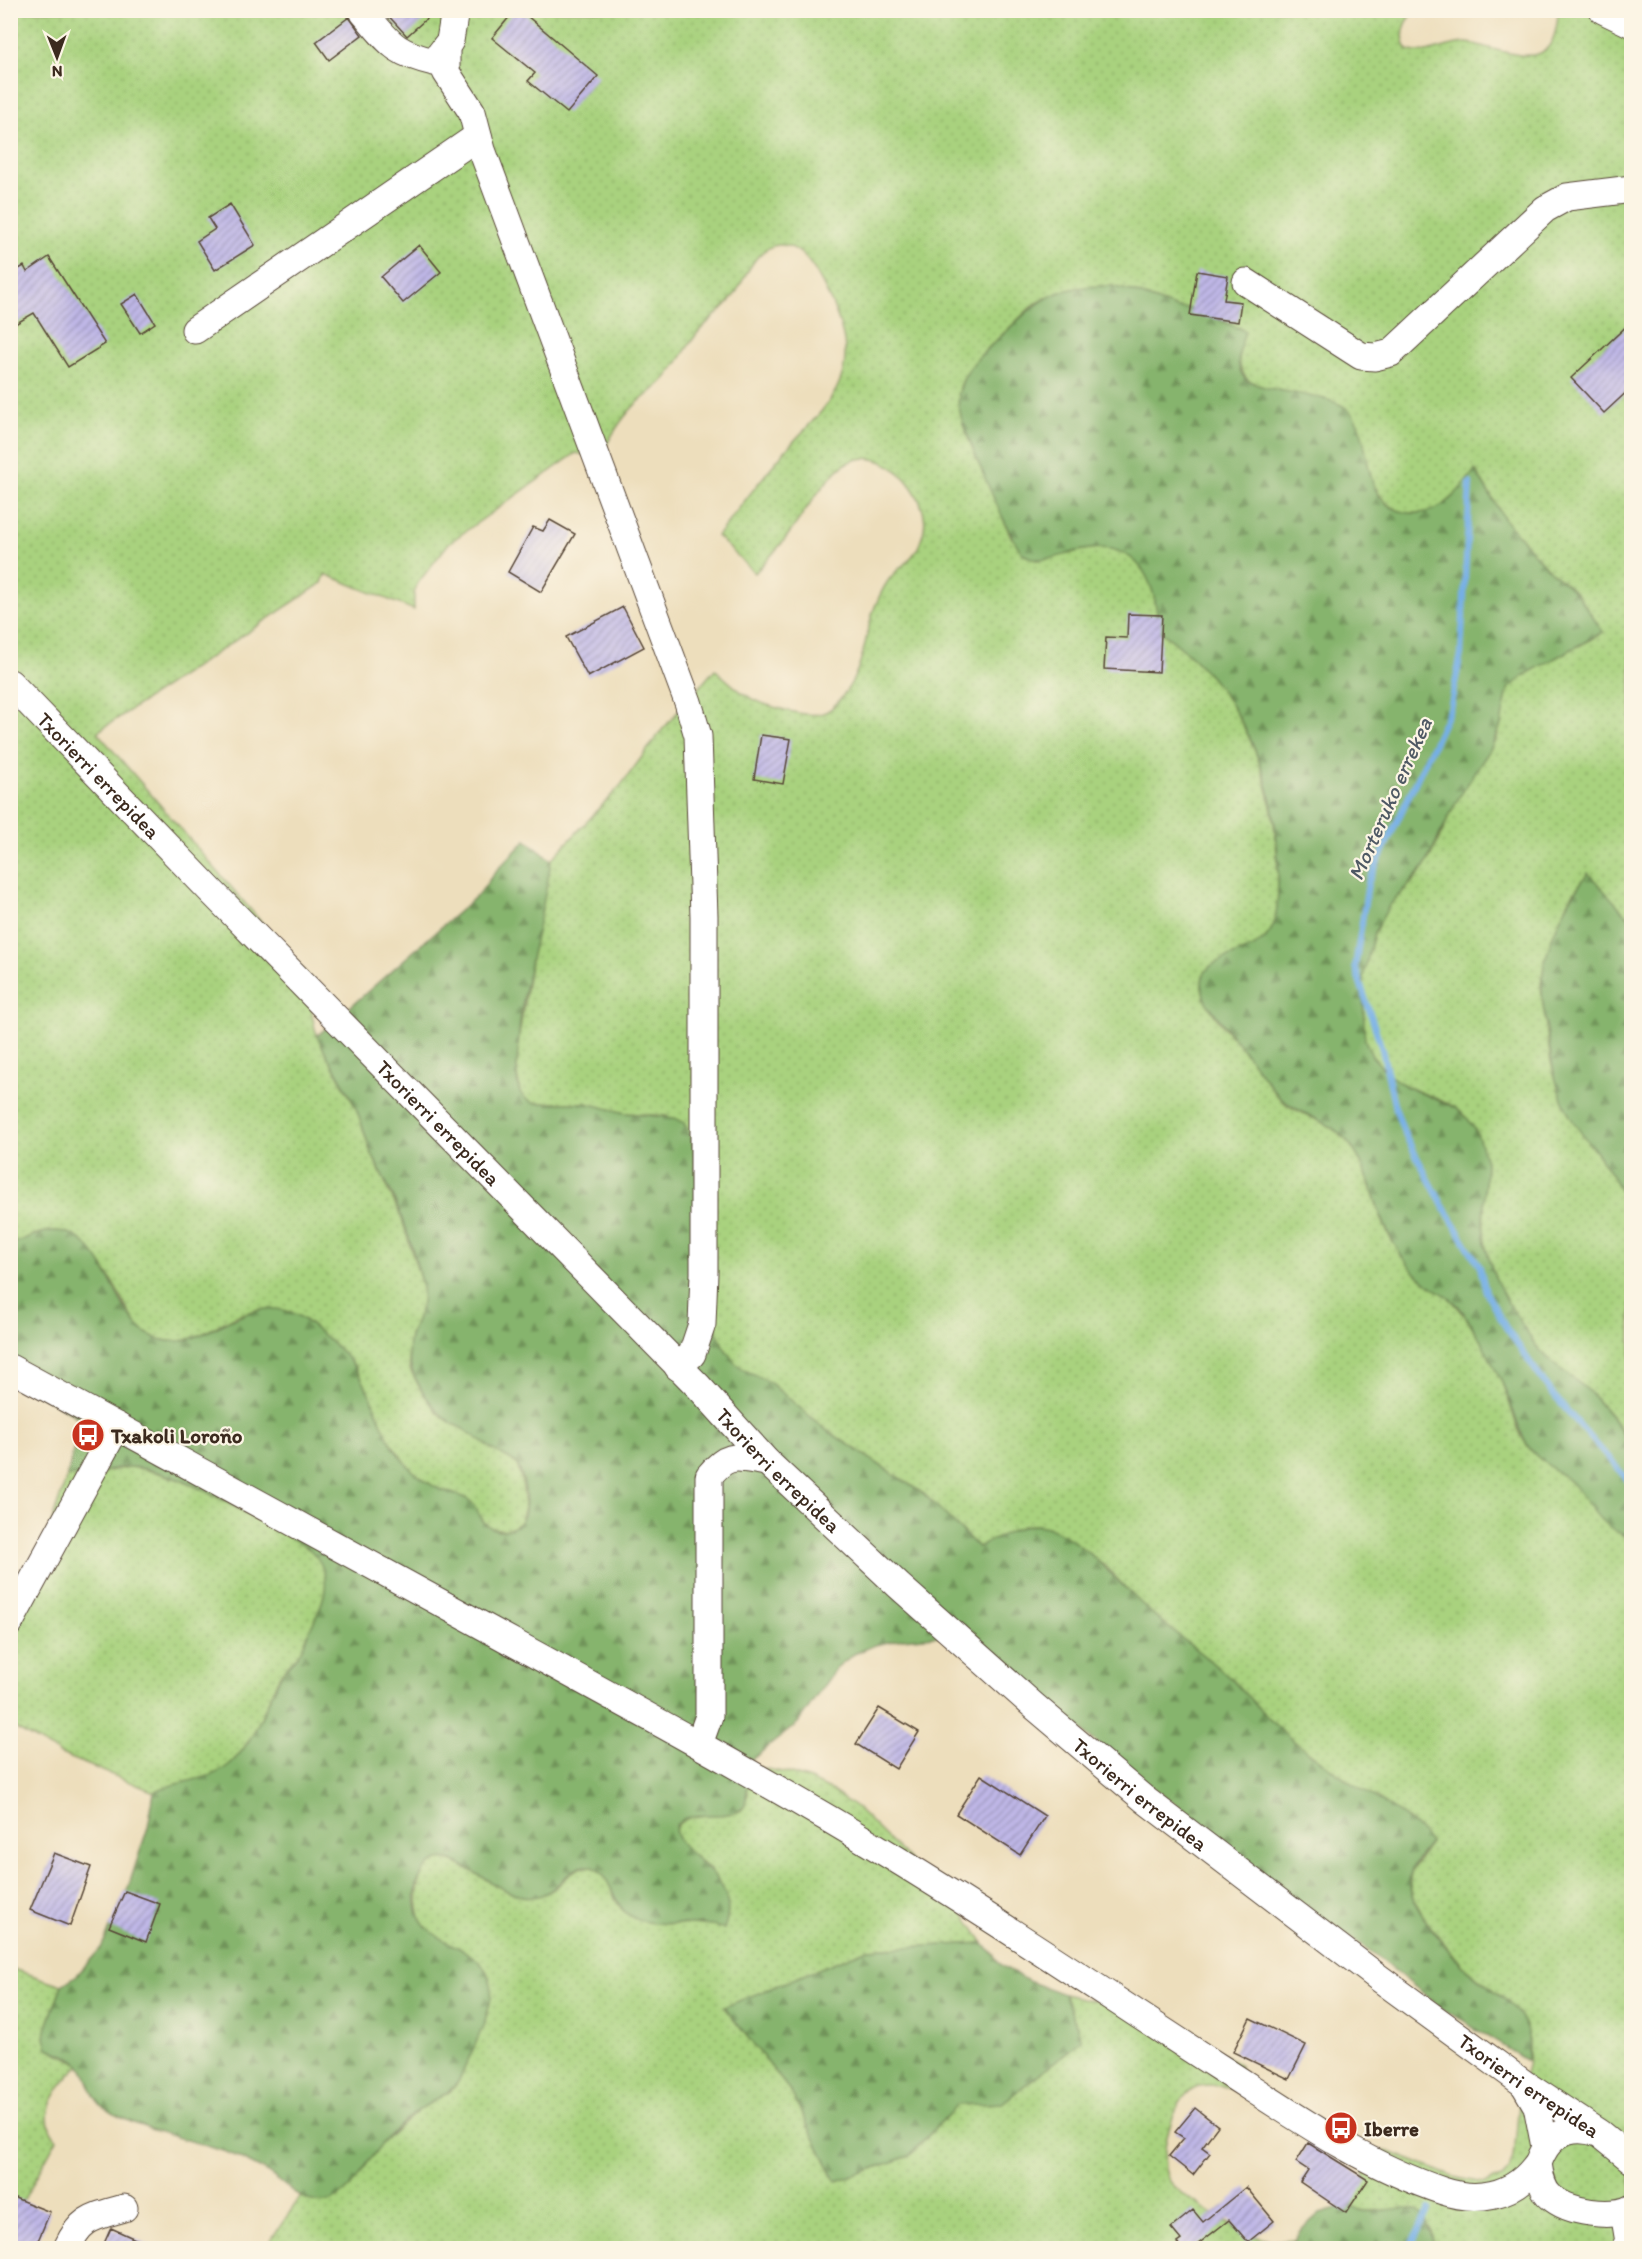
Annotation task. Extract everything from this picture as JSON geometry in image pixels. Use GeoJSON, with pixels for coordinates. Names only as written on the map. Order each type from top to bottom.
{"type":"FeatureCollection","features":[{"type":"Feature","properties":{"kind":"street"},"geometry":{"type":"LineString","coordinates":[[364,13],[393,46],[412,57],[434,62],[450,41],[455,10]]}},
{"type":"Feature","properties":{"kind":"street"},"geometry":{"type":"LineString","coordinates":[[1603,10],[1632,24]]}},
{"type":"Feature","properties":{"kind":"street"},"geometry":{"type":"LineString","coordinates":[[446,46],[446,72],[472,112],[478,136],[688,702],[698,736],[704,916],[704,1273],[702,1324],[692,1354],[678,1367]]}},
{"type":"Feature","properties":{"kind":"street"},"geometry":{"type":"LineString","coordinates":[[195,330],[478,136]]}},
{"type":"Feature","properties":{"kind":"street"},"geometry":{"type":"LineString","coordinates":[[1246,282],[1361,356],[1375,357],[1391,353],[1545,209],[1567,197],[1632,189]]}},
{"type":"Feature","properties":{"kind":"street","name":"Txorierri errepidea"},"geometry":{"type":"LineString","coordinates":[[10,683],[699,1387],[766,1462],[899,1586],[1034,1706],[1144,1799],[1256,1886],[1523,2083],[1599,2133],[1632,2160]]}},
{"type":"Feature","properties":{"kind":"street"},"geometry":{"type":"LineString","coordinates":[[10,1368],[699,1744],[892,1857],[1300,2119],[1376,2163],[1440,2190],[1479,2197],[1494,2195],[1521,2182],[1557,2136],[1570,2130],[1585,2129],[1599,2133]]}},
{"type":"Feature","properties":{"kind":"street"},"geometry":{"type":"LineString","coordinates":[[10,1622],[117,1426]]}},
{"type":"Feature","properties":{"kind":"street"},"geometry":{"type":"LineString","coordinates":[[699,1744],[709,1716],[709,1476],[720,1462],[735,1457],[766,1462]]}},
{"type":"Feature","properties":{"kind":"street"},"geometry":{"type":"LineString","coordinates":[[1523,2083],[1537,2106],[1542,2155],[1542,2186],[1550,2197],[1565,2206],[1599,2213],[1629,2209],[1628,2243]]}},
{"type":"Feature","properties":{"kind":"street"},"geometry":{"type":"LineString","coordinates":[[67,2248],[74,2232],[89,2218],[124,2208]]}},
{"type":"Feature","properties":{"kind":"green space"},"geometry":{"type":"Polygon","coordinates":[[[1415,10],[1408,19],[1403,34],[1408,50],[1422,52],[1466,43],[1528,55],[1538,54],[1552,41],[1558,11],[1631,11],[1631,920],[1588,874],[1574,892],[1565,909],[1546,959],[1541,984],[1551,1062],[1562,1099],[1569,1114],[1612,1175],[1631,1213],[1631,1444],[1592,1395],[1541,1352],[1504,1298],[1490,1265],[1485,1244],[1483,1212],[1485,1159],[1469,1122],[1450,1104],[1405,1085],[1391,1077],[1378,1065],[1368,1049],[1361,1016],[1363,976],[1367,956],[1380,920],[1389,906],[1428,861],[1451,812],[1496,739],[1510,685],[1529,670],[1603,632],[1577,594],[1545,567],[1505,520],[1476,471],[1454,498],[1441,507],[1418,513],[1396,509],[1378,493],[1372,481],[1359,428],[1249,381],[1241,370],[1239,358],[1244,331],[1195,309],[1176,308],[1131,291],[1045,298],[1032,306],[982,354],[964,378],[960,387],[959,404],[964,427],[1011,537],[1035,560],[1095,548],[1112,549],[1126,554],[1136,562],[1145,573],[1151,586],[1158,630],[1185,651],[1208,674],[1228,700],[1257,758],[1274,821],[1278,886],[1276,918],[1270,933],[1259,943],[1208,969],[1203,978],[1203,992],[1210,1008],[1283,1101],[1331,1128],[1344,1137],[1352,1147],[1365,1172],[1392,1241],[1446,1294],[1481,1341],[1508,1398],[1525,1443],[1534,1454],[1570,1481],[1622,1535],[1631,1538],[1631,2248],[1434,2248],[1431,2229],[1414,2209],[1365,2211],[1349,2207],[1362,2185],[1365,2173],[1359,2147],[1390,2152],[1453,2177],[1484,2183],[1502,2178],[1510,2169],[1514,2157],[1519,2103],[1529,2056],[1529,2039],[1507,2001],[1463,1966],[1427,1922],[1413,1898],[1409,1883],[1412,1870],[1430,1843],[1410,1821],[1339,1775],[1282,1732],[1230,1679],[1143,1606],[1105,1566],[1051,1529],[1038,1525],[1025,1525],[978,1547],[924,1494],[826,1430],[769,1382],[744,1370],[734,1362],[723,1346],[713,1323],[667,1116],[625,1113],[586,1103],[534,1103],[526,1100],[520,1093],[517,1074],[518,1043],[533,944],[551,860],[621,785],[662,730],[715,669],[740,691],[766,705],[812,715],[824,713],[832,708],[855,676],[870,621],[883,588],[915,553],[921,540],[924,516],[915,492],[897,471],[874,459],[862,458],[849,462],[832,476],[782,543],[755,573],[717,536],[776,461],[826,405],[842,377],[845,355],[840,323],[817,274],[797,250],[778,245],[770,247],[757,257],[735,294],[700,330],[671,373],[624,417],[600,458],[576,453],[449,543],[417,584],[414,594],[414,610],[325,574],[322,583],[97,732],[313,982],[312,1014],[315,1029],[357,1110],[370,1150],[402,1219],[421,1282],[422,1309],[410,1334],[408,1357],[410,1369],[421,1390],[437,1412],[450,1422],[476,1435],[493,1450],[517,1465],[522,1480],[525,1508],[520,1522],[509,1530],[491,1528],[469,1500],[434,1487],[411,1470],[385,1435],[354,1365],[289,1312],[259,1309],[236,1316],[189,1341],[174,1343],[159,1340],[145,1333],[136,1324],[103,1267],[81,1242],[68,1234],[49,1231],[11,1245],[11,11],[1415,10]]]}},
{"type":"Feature","properties":{"kind":"green space"},"geometry":{"type":"Polygon","coordinates":[[[1111,286],[1177,308],[1195,309],[1245,331],[1239,354],[1239,365],[1243,376],[1250,382],[1275,390],[1322,398],[1346,408],[1356,419],[1362,434],[1373,484],[1381,498],[1393,508],[1411,513],[1432,511],[1448,501],[1475,470],[1505,520],[1545,566],[1577,594],[1603,632],[1528,673],[1508,689],[1501,724],[1491,748],[1456,802],[1424,867],[1389,906],[1374,933],[1363,978],[1364,1029],[1365,1040],[1372,1056],[1389,1075],[1407,1087],[1456,1108],[1468,1119],[1477,1133],[1486,1161],[1483,1222],[1485,1245],[1494,1275],[1505,1298],[1536,1346],[1555,1365],[1588,1390],[1631,1444],[1631,1537],[1605,1524],[1576,1488],[1528,1446],[1504,1387],[1466,1315],[1449,1297],[1422,1279],[1402,1256],[1388,1233],[1363,1166],[1348,1142],[1325,1123],[1280,1098],[1206,1002],[1202,984],[1206,971],[1215,963],[1256,945],[1268,935],[1275,920],[1277,906],[1276,830],[1270,796],[1247,732],[1230,703],[1210,676],[1186,651],[1158,630],[1157,611],[1148,578],[1129,556],[1115,550],[1098,548],[1044,559],[1025,555],[1010,532],[979,463],[963,423],[959,406],[960,389],[975,361],[1026,313],[1047,298],[1069,289],[1111,286]]]}},
{"type":"Feature","properties":{"kind":"green space"},"geometry":{"type":"Polygon","coordinates":[[[526,840],[551,860],[523,1002],[517,1066],[517,1082],[520,1092],[534,1103],[586,1103],[625,1113],[674,1118],[684,1123],[694,1150],[713,1323],[723,1346],[734,1362],[744,1370],[769,1382],[826,1430],[924,1494],[978,1547],[1013,1530],[1031,1525],[1050,1528],[1063,1534],[1088,1552],[1154,1616],[1231,1679],[1288,1737],[1336,1773],[1410,1822],[1430,1843],[1411,1872],[1412,1896],[1435,1933],[1457,1960],[1511,2005],[1520,2016],[1526,2028],[1529,2043],[1527,2061],[1440,2007],[1373,1953],[1280,1889],[1191,1815],[1140,1779],[966,1633],[902,1639],[875,1645],[854,1654],[836,1668],[798,1723],[745,1765],[748,1783],[745,1806],[729,1814],[701,1815],[683,1819],[676,1825],[677,1836],[683,1846],[716,1879],[725,1892],[728,1909],[724,1929],[701,1925],[650,1923],[630,1916],[619,1905],[601,1873],[588,1866],[578,1868],[546,1893],[535,1897],[521,1896],[503,1889],[460,1864],[447,1860],[437,1861],[428,1866],[417,1884],[416,1896],[420,1918],[437,1936],[470,1954],[487,1971],[491,1984],[489,2006],[480,2033],[458,2082],[446,2094],[401,2125],[375,2152],[350,2187],[335,2199],[316,2202],[307,2199],[266,2171],[233,2155],[153,2130],[109,2111],[94,2095],[80,2065],[69,2057],[48,2048],[45,2038],[46,2030],[62,1985],[77,1975],[101,1948],[125,1897],[148,1827],[154,1792],[212,1775],[230,1764],[239,1755],[259,1723],[282,1674],[303,1647],[323,1599],[325,1579],[323,1568],[309,1549],[222,1499],[173,1477],[131,1467],[115,1468],[83,1476],[67,1476],[79,1418],[11,1377],[11,1244],[46,1232],[62,1231],[75,1236],[96,1256],[125,1308],[142,1330],[168,1341],[186,1340],[204,1334],[239,1316],[258,1310],[277,1309],[297,1315],[322,1334],[350,1361],[361,1377],[392,1444],[410,1468],[435,1487],[470,1501],[482,1519],[494,1529],[506,1530],[517,1525],[524,1515],[526,1503],[524,1483],[518,1466],[513,1460],[495,1451],[442,1416],[416,1380],[410,1364],[408,1348],[423,1296],[416,1260],[401,1216],[370,1149],[356,1108],[317,1036],[480,893],[495,872],[526,840]]]}},
{"type":"Feature","properties":{"kind":"green space"},"geometry":{"type":"Polygon","coordinates":[[[1588,873],[1631,920],[1631,1213],[1606,1167],[1565,1107],[1554,1071],[1543,1004],[1542,982],[1552,939],[1564,911],[1588,873]]]}},
{"type":"Feature","properties":{"kind":"green space"},"geometry":{"type":"Polygon","coordinates":[[[130,1467],[166,1475],[184,1482],[294,1538],[319,1559],[326,1582],[325,1593],[306,1643],[281,1674],[242,1752],[233,1762],[215,1774],[154,1792],[61,1754],[11,1726],[10,1618],[51,1524],[67,1476],[82,1476],[130,1467]]]}},
{"type":"Feature","properties":{"kind":"green space"},"geometry":{"type":"Polygon","coordinates":[[[745,1765],[788,1773],[810,1780],[832,1791],[858,1809],[964,1914],[984,1943],[868,1949],[724,2007],[791,2092],[836,2181],[909,2156],[957,2105],[1002,2103],[1082,2040],[1064,1994],[1155,2020],[1197,2040],[1240,2065],[1236,2088],[1199,2086],[1186,2094],[1173,2116],[1169,2130],[1164,2158],[1165,2170],[1174,2186],[1221,2219],[1245,2232],[1268,2240],[1294,2240],[1296,2248],[265,2248],[301,2196],[311,2201],[340,2196],[351,2185],[380,2145],[421,2108],[451,2091],[458,2082],[488,2011],[421,1920],[418,1892],[422,1875],[429,1863],[440,1859],[453,1862],[496,1886],[520,1894],[549,1891],[579,1868],[590,1867],[603,1874],[620,1907],[636,1918],[648,1922],[712,1926],[724,1929],[711,1870],[680,1845],[675,1830],[685,1819],[742,1810],[748,1794],[745,1765]]]}},
{"type":"Feature","properties":{"kind":"green space"},"geometry":{"type":"Polygon","coordinates":[[[984,1943],[1002,1966],[1028,1981],[1064,1994],[1082,2040],[1002,2103],[957,2105],[909,2156],[836,2181],[791,2092],[724,2007],[868,1949],[984,1943]]]}},
{"type":"Feature","properties":{"kind":"green space"},"geometry":{"type":"Polygon","coordinates":[[[10,1968],[62,1985],[47,2028],[47,2044],[50,2049],[80,2065],[65,2080],[53,2099],[48,2120],[57,2139],[22,2203],[10,2196],[10,1968]]]}},
{"type":"Feature","properties":{"kind":"green space"},"geometry":{"type":"Polygon","coordinates":[[[1347,2205],[1361,2210],[1376,2211],[1412,2209],[1421,2214],[1429,2226],[1434,2248],[1296,2248],[1294,2240],[1299,2232],[1320,2213],[1347,2205]]]}},
{"type":"Feature","properties":{"kind":"building"},"geometry":{"type":"Polygon","coordinates":[[[383,10],[436,10],[407,36],[383,10]]]}},
{"type":"Feature","properties":{"kind":"building"},"geometry":{"type":"Polygon","coordinates":[[[515,10],[520,10],[598,76],[567,113],[528,81],[535,73],[492,38],[515,10]]]}},
{"type":"Feature","properties":{"kind":"building"},"geometry":{"type":"Polygon","coordinates":[[[349,17],[362,35],[329,60],[316,42],[349,17]]]}},
{"type":"Feature","properties":{"kind":"building"},"geometry":{"type":"Polygon","coordinates":[[[230,204],[255,245],[215,270],[197,241],[215,229],[208,218],[230,204]]]}},
{"type":"Feature","properties":{"kind":"building"},"geometry":{"type":"Polygon","coordinates":[[[419,245],[441,272],[403,303],[381,277],[419,245]]]}},
{"type":"Feature","properties":{"kind":"building"},"geometry":{"type":"Polygon","coordinates":[[[49,257],[105,344],[68,367],[34,313],[10,327],[10,274],[24,266],[27,272],[49,257]]]}},
{"type":"Feature","properties":{"kind":"building"},"geometry":{"type":"Polygon","coordinates":[[[1197,271],[1228,276],[1224,300],[1241,302],[1238,322],[1190,315],[1197,271]]]}},
{"type":"Feature","properties":{"kind":"building"},"geometry":{"type":"Polygon","coordinates":[[[137,294],[155,323],[140,333],[121,304],[137,294]]]}},
{"type":"Feature","properties":{"kind":"building"},"geometry":{"type":"Polygon","coordinates":[[[1632,321],[1632,387],[1604,413],[1571,378],[1632,321]]]}},
{"type":"Feature","properties":{"kind":"building"},"geometry":{"type":"Polygon","coordinates":[[[550,520],[575,534],[541,592],[508,572],[533,527],[543,531],[550,520]]]}},
{"type":"Feature","properties":{"kind":"building"},"geometry":{"type":"Polygon","coordinates":[[[623,607],[644,647],[588,677],[566,637],[623,607]]]}},
{"type":"Feature","properties":{"kind":"building"},"geometry":{"type":"Polygon","coordinates":[[[1128,614],[1162,615],[1159,672],[1104,669],[1106,637],[1127,638],[1128,614]]]}},
{"type":"Feature","properties":{"kind":"building"},"geometry":{"type":"Polygon","coordinates":[[[761,735],[791,739],[783,784],[754,779],[761,735]]]}},
{"type":"Feature","properties":{"kind":"building"},"geometry":{"type":"Polygon","coordinates":[[[879,1708],[919,1732],[896,1769],[856,1744],[879,1708]]]}},
{"type":"Feature","properties":{"kind":"building"},"geometry":{"type":"Polygon","coordinates":[[[981,1775],[1045,1816],[1020,1855],[956,1814],[981,1775]]]}},
{"type":"Feature","properties":{"kind":"building"},"geometry":{"type":"Polygon","coordinates":[[[54,1853],[91,1867],[70,1926],[30,1910],[54,1853]]]}},
{"type":"Feature","properties":{"kind":"building"},"geometry":{"type":"Polygon","coordinates":[[[125,1891],[160,1904],[146,1942],[109,1927],[125,1891]]]}},
{"type":"Feature","properties":{"kind":"building"},"geometry":{"type":"Polygon","coordinates":[[[1250,2018],[1306,2045],[1289,2079],[1233,2052],[1250,2018]]]}},
{"type":"Feature","properties":{"kind":"building"},"geometry":{"type":"Polygon","coordinates":[[[1195,2108],[1218,2126],[1202,2147],[1210,2153],[1193,2175],[1169,2156],[1184,2138],[1175,2132],[1195,2108]]]}},
{"type":"Feature","properties":{"kind":"building"},"geometry":{"type":"Polygon","coordinates":[[[1308,2143],[1368,2180],[1346,2213],[1300,2182],[1308,2170],[1296,2162],[1308,2143]]]}},
{"type":"Feature","properties":{"kind":"building"},"geometry":{"type":"Polygon","coordinates":[[[1246,2187],[1274,2221],[1248,2242],[1229,2220],[1193,2248],[1181,2248],[1177,2243],[1181,2240],[1171,2228],[1193,2210],[1203,2222],[1246,2187]]]}},
{"type":"Feature","properties":{"kind":"building"},"geometry":{"type":"Polygon","coordinates":[[[10,2196],[50,2212],[35,2248],[10,2248],[10,2196]]]}},
{"type":"Feature","properties":{"kind":"building"},"geometry":{"type":"Polygon","coordinates":[[[111,2228],[155,2248],[102,2248],[111,2228]]]}},
{"type":"Feature","properties":{"kind":"waterway","name":"Morteruko errekea"},"geometry":{"type":"LineString","coordinates":[[1470,483],[1461,654],[1450,709],[1368,883],[1355,967],[1382,1049],[1394,1104],[1404,1133],[1442,1204],[1480,1267],[1486,1292],[1505,1326],[1550,1391],[1632,1485]]}},
{"type":"Feature","properties":{"kind":"waterway"},"geometry":{"type":"LineString","coordinates":[[1410,2248],[1429,2209]]}},
{"type":"Feature","properties":{"kind":"place","name":"Txakoli Loroño"},"geometry":{"type":"Point","coordinates":[88,1435]}},
{"type":"Feature","properties":{"kind":"place","name":"Iberre"},"geometry":{"type":"Point","coordinates":[1341,2128]}}]}
